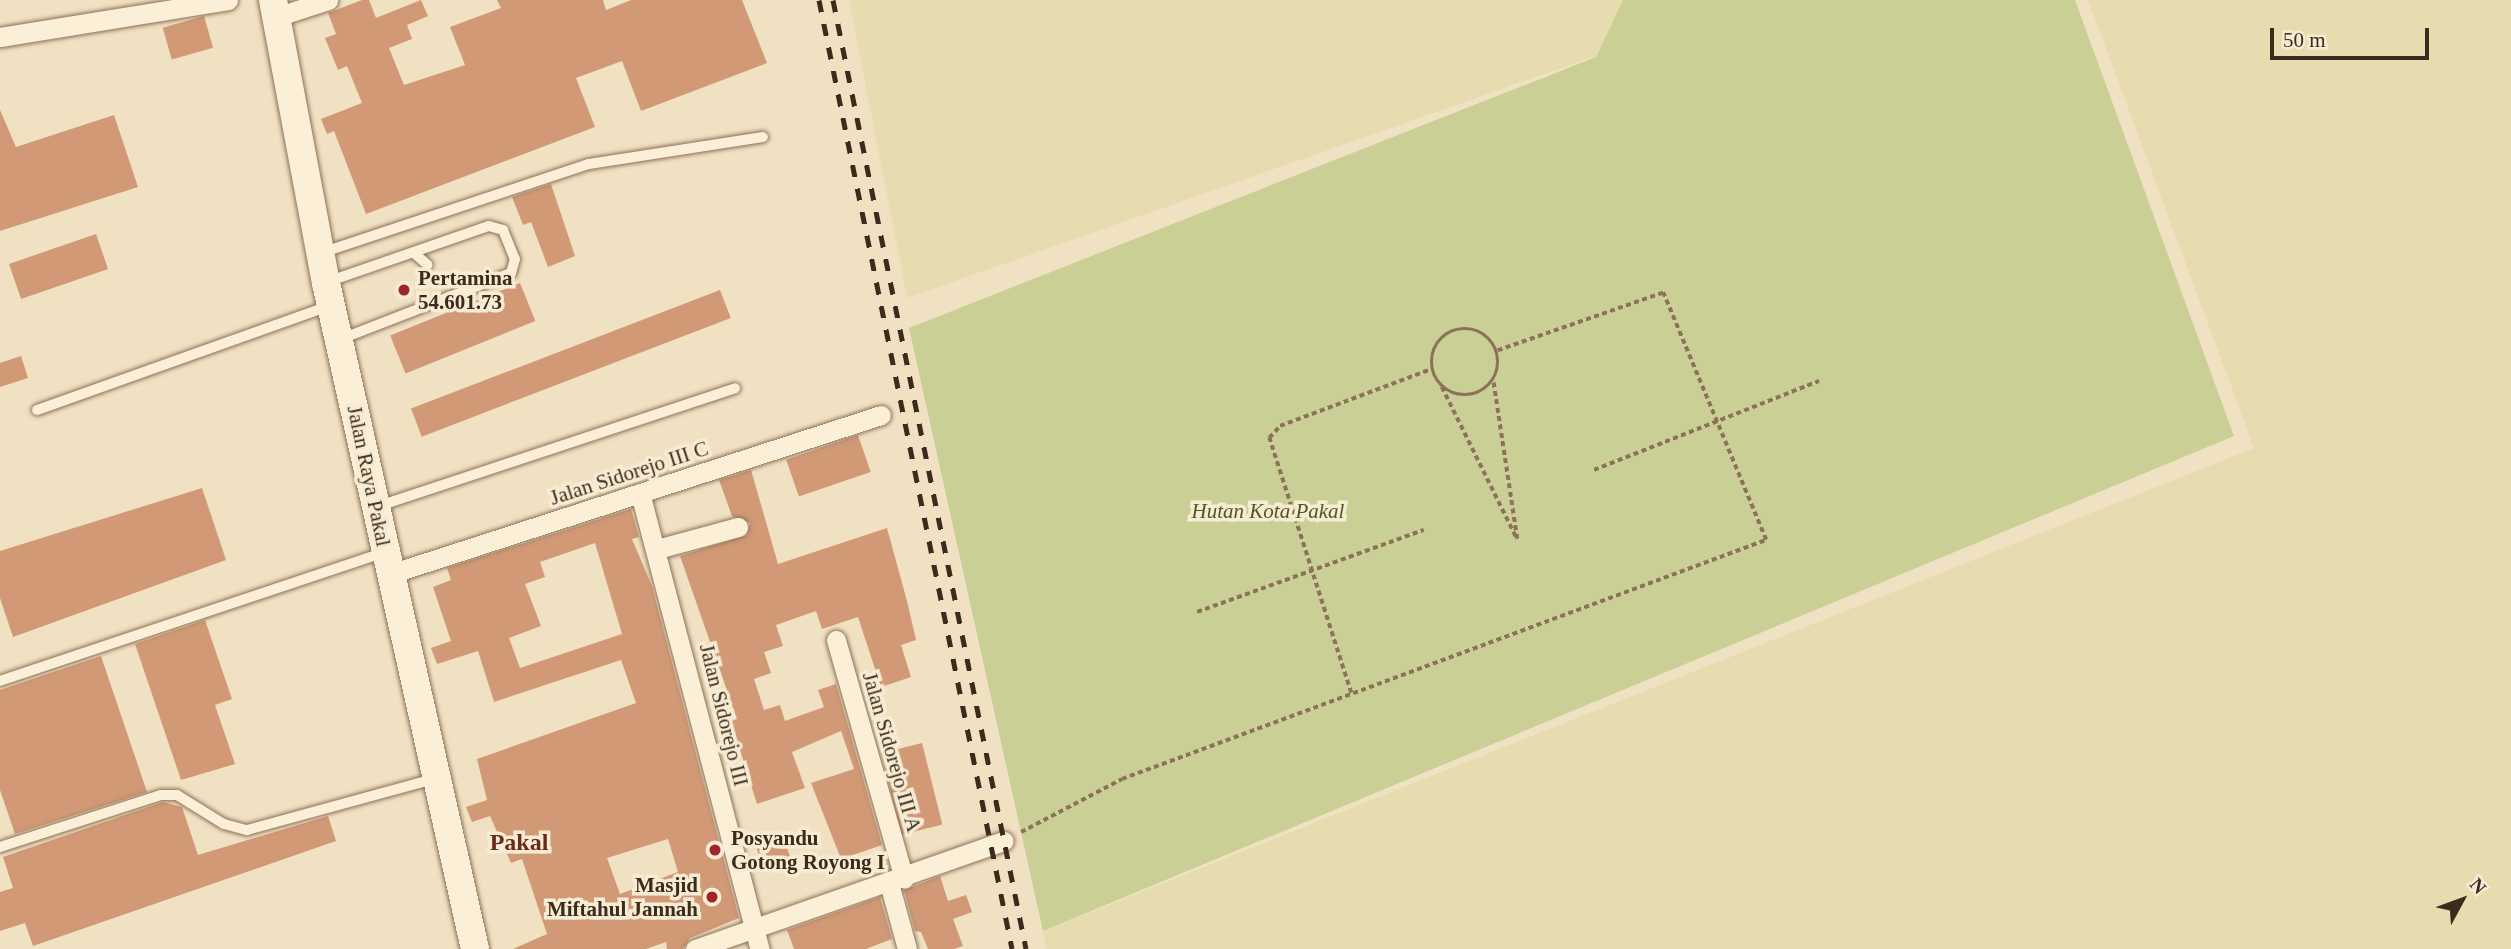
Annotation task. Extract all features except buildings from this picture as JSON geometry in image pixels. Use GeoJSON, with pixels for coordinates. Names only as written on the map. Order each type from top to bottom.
{"type":"FeatureCollection","features":[{"type":"Feature","properties":{"kind":"main road","name":"Jalan Raya Pakal"},"geometry":{"type":"LineString","coordinates":[[275,8],[320,253],[341,340],[375,507],[380,561],[426,782],[475,949]]}},
{"type":"Feature","properties":{"kind":"street"},"geometry":{"type":"LineString","coordinates":[[0,37],[229,0]]}},
{"type":"Feature","properties":{"kind":"street"},"geometry":{"type":"LineString","coordinates":[[275,8],[328,0]]}},
{"type":"Feature","properties":{"kind":"street","name":"Jalan Sidorejo III C"},"geometry":{"type":"LineString","coordinates":[[380,561],[640,493],[881,415]]}},
{"type":"Feature","properties":{"kind":"street","name":"Jalan Sidorejo III"},"geometry":{"type":"LineString","coordinates":[[640,493],[657,549],[758,940]]}},
{"type":"Feature","properties":{"kind":"street"},"geometry":{"type":"LineString","coordinates":[[657,549],[738,527]]}},
{"type":"Feature","properties":{"kind":"street","name":"Jalan Sidorejo III A"},"geometry":{"type":"LineString","coordinates":[[836,640],[897,880],[907,949]]}},
{"type":"Feature","properties":{"kind":"street"},"geometry":{"type":"LineString","coordinates":[[695,949],[758,940],[897,880],[1004,841]]}},
{"type":"Feature","properties":{"kind":"lane"},"geometry":{"type":"LineString","coordinates":[[320,253],[589,164],[763,137]]}},
{"type":"Feature","properties":{"kind":"lane"},"geometry":{"type":"LineString","coordinates":[[37,410],[329,294],[414,253],[489,226],[503,230],[515,259],[511,273],[341,340]]}},
{"type":"Feature","properties":{"kind":"lane"},"geometry":{"type":"LineString","coordinates":[[414,253],[428,265]]}},
{"type":"Feature","properties":{"kind":"lane"},"geometry":{"type":"LineString","coordinates":[[429,305],[438,292]]}},
{"type":"Feature","properties":{"kind":"lane"},"geometry":{"type":"LineString","coordinates":[[375,507],[734,388]]}},
{"type":"Feature","properties":{"kind":"lane"},"geometry":{"type":"LineString","coordinates":[[0,681],[326,573],[380,561]]}},
{"type":"Feature","properties":{"kind":"lane"},"geometry":{"type":"LineString","coordinates":[[0,847],[161,795],[177,795],[224,824],[247,830],[426,782]]}},
{"type":"Feature","properties":{"kind":"path"},"geometry":{"type":"LineString","coordinates":[[1004,841],[1122,779],[1766,540],[1663,293],[1497,351]]}},
{"type":"Feature","properties":{"kind":"path"},"geometry":{"type":"LineString","coordinates":[[1466,328],[1486,335],[1497,351],[1493,382],[1517,539],[1432,369],[1434,348],[1447,333],[1466,328]]}},
{"type":"Feature","properties":{"kind":"path"},"geometry":{"type":"LineString","coordinates":[[1351,693],[1269,453],[1272,432],[1432,369]]}},
{"type":"Feature","properties":{"kind":"path"},"geometry":{"type":"LineString","coordinates":[[1594,470],[1819,381]]}},
{"type":"Feature","properties":{"kind":"path"},"geometry":{"type":"LineString","coordinates":[[1442,387],[1459,395],[1478,393],[1493,382]]}},
{"type":"Feature","properties":{"kind":"path"},"geometry":{"type":"LineString","coordinates":[[1196,612],[1308,568],[1424,530]]}},
{"type":"Feature","properties":{"kind":"shaded area"},"geometry":{"type":"Polygon","coordinates":[[[849,0],[1623,0],[1596,56],[907,298],[849,0]]]}},
{"type":"Feature","properties":{"kind":"shaded area"},"geometry":{"type":"Polygon","coordinates":[[[2088,0],[2511,0],[2511,949],[1046,949],[1043,931],[2254,448],[2088,0]]]}},
{"type":"Feature","properties":{"kind":"green space","name":"Hutan Kota Pakal"},"geometry":{"type":"Polygon","coordinates":[[[1623,0],[2075,0],[2234,436],[1043,931],[909,328],[1596,57],[1623,0]]]}},
{"type":"Feature","properties":{"kind":"railway"},"geometry":{"type":"LineString","coordinates":[[819,0],[1012,949]]}},
{"type":"Feature","properties":{"kind":"railway"},"geometry":{"type":"LineString","coordinates":[[833,0],[1026,949]]}},
{"type":"Feature","properties":{"kind":"place","name":"Pertamina 54.601.73"},"geometry":{"type":"Point","coordinates":[404,290]}},
{"type":"Feature","properties":{"kind":"place","name":"Posyandu Gotong Royong I"},"geometry":{"type":"Point","coordinates":[715,850]}},
{"type":"Feature","properties":{"kind":"place","name":"Masjid Miftahul Jannah"},"geometry":{"type":"Point","coordinates":[712,897]}},
{"type":"Feature","properties":{"kind":"district","name":"Pakal"},"geometry":{"type":"Point","coordinates":[519,843]}}]}
